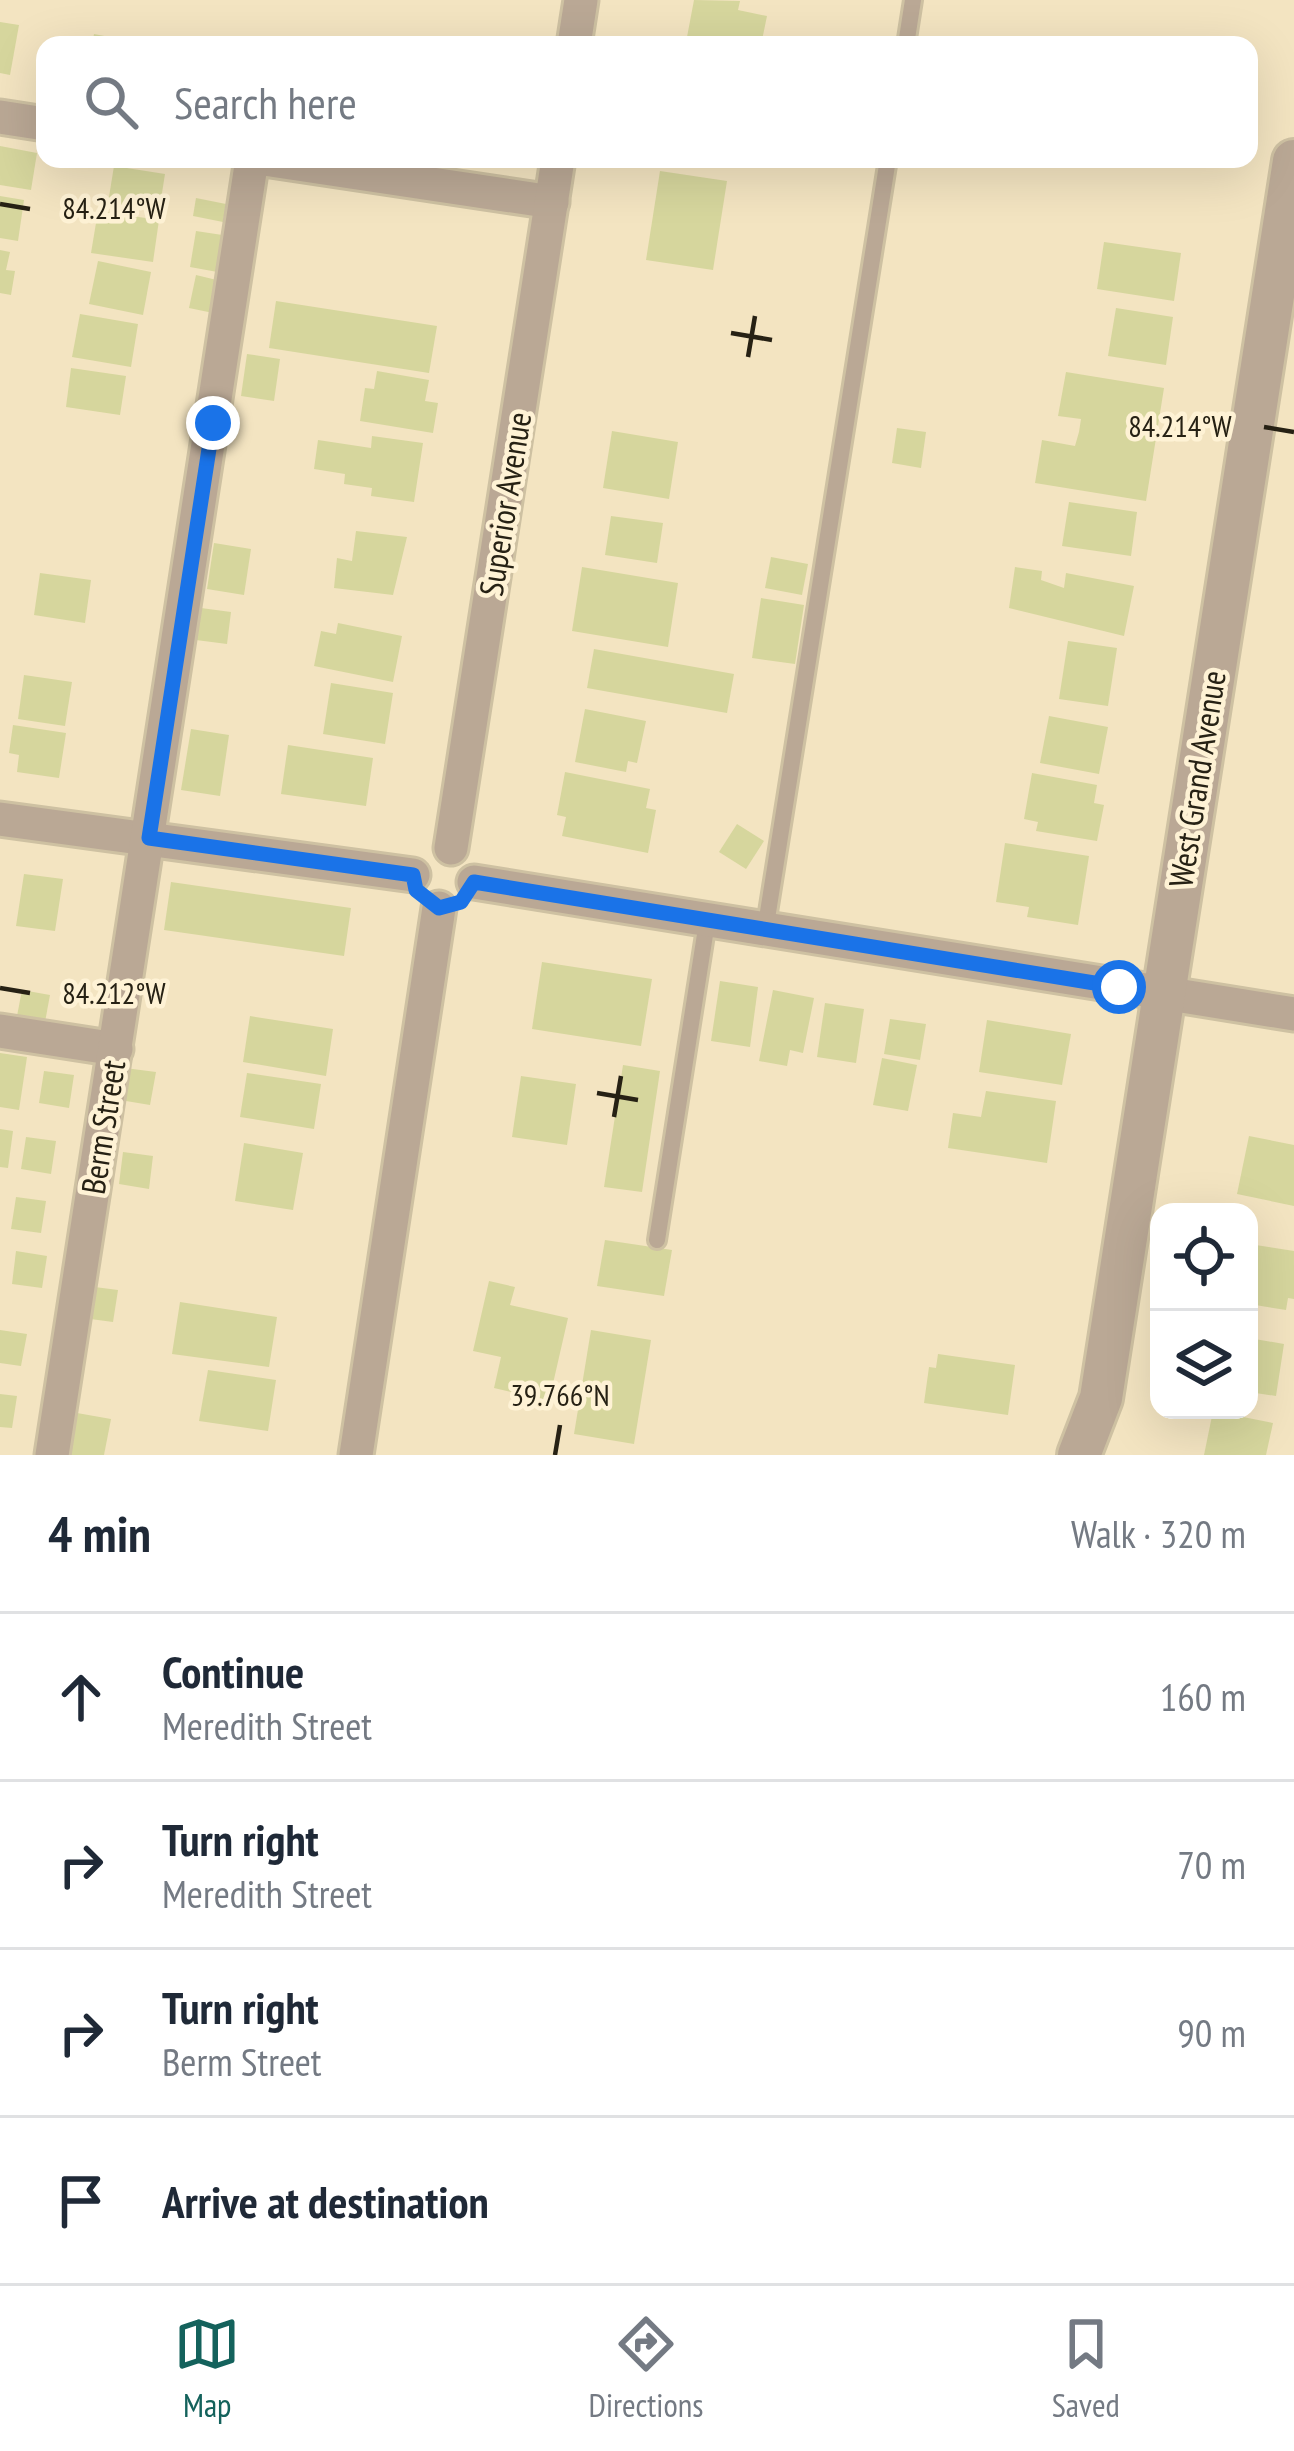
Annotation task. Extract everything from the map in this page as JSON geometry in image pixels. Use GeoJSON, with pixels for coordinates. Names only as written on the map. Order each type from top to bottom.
{"type":"FeatureCollection","features":[{"type":"Feature","properties":{"kind":"street"},"geometry":{"type":"LineString","coordinates":[[575,36],[580,0]]}},
{"type":"Feature","properties":{"kind":"street"},"geometry":{"type":"LineString","coordinates":[[0,116],[36,122]]}},
{"type":"Feature","properties":{"kind":"street","name":"West Grand Avenue"},"geometry":{"type":"LineString","coordinates":[[1079,1455],[1101,1397],[1294,161]]}},
{"type":"Feature","properties":{"kind":"street","name":"Berm Street"},"geometry":{"type":"LineString","coordinates":[[52,1455],[251,168]]}},
{"type":"Feature","properties":{"kind":"street"},"geometry":{"type":"LineString","coordinates":[[324,168],[552,202]]}},
{"type":"Feature","properties":{"kind":"street","name":"Superior Avenue"},"geometry":{"type":"LineString","coordinates":[[451,848],[557,168]]}},
{"type":"Feature","properties":{"kind":"street"},"geometry":{"type":"LineString","coordinates":[[0,819],[413,875]]}},
{"type":"Feature","properties":{"kind":"street"},"geometry":{"type":"LineString","coordinates":[[451,848],[469,861],[474,882],[461,902],[439,908],[416,890],[413,875],[426,853],[451,848]]}},
{"type":"Feature","properties":{"kind":"street"},"geometry":{"type":"LineString","coordinates":[[474,882],[1294,1014]]}},
{"type":"Feature","properties":{"kind":"street"},"geometry":{"type":"LineString","coordinates":[[356,1455],[439,908]]}},
{"type":"Feature","properties":{"kind":"street"},"geometry":{"type":"LineString","coordinates":[[0,1031],[116,1049]]}},
{"type":"Feature","properties":{"kind":"street","name":"West Grand Avenue"},"geometry":{"type":"LineString","coordinates":[[1101,1397],[1109,1455]]}},
{"type":"Feature","properties":{"kind":"lane"},"geometry":{"type":"LineString","coordinates":[[908,36],[914,0]]}},
{"type":"Feature","properties":{"kind":"lane"},"geometry":{"type":"LineString","coordinates":[[765,932],[887,168]]}},
{"type":"Feature","properties":{"kind":"lane"},"geometry":{"type":"LineString","coordinates":[[657,1240],[707,922]]}},
{"type":"Feature","properties":{"kind":"building"},"geometry":{"type":"Polygon","coordinates":[[[694,0],[740,1],[738,10],[767,16],[763,36],[687,36],[694,0]]]}},
{"type":"Feature","properties":{"kind":"building"},"geometry":{"type":"Polygon","coordinates":[[[0,22],[19,25],[10,75],[0,73],[0,22]]]}},
{"type":"Feature","properties":{"kind":"building"},"geometry":{"type":"Polygon","coordinates":[[[0,146],[36,153],[31,190],[0,185],[0,146]]]}},
{"type":"Feature","properties":{"kind":"building"},"geometry":{"type":"Polygon","coordinates":[[[114,168],[165,174],[159,212],[108,203],[114,168]]]}},
{"type":"Feature","properties":{"kind":"building"},"geometry":{"type":"Polygon","coordinates":[[[660,171],[727,181],[713,270],[646,260],[660,171]]]}},
{"type":"Feature","properties":{"kind":"building"},"geometry":{"type":"Polygon","coordinates":[[[0,196],[24,200],[18,241],[0,238],[0,196]]]}},
{"type":"Feature","properties":{"kind":"building"},"geometry":{"type":"Polygon","coordinates":[[[196,198],[226,204],[223,222],[193,216],[196,198]]]}},
{"type":"Feature","properties":{"kind":"building"},"geometry":{"type":"Polygon","coordinates":[[[98,211],[159,220],[153,262],[91,253],[98,211]]]}},
{"type":"Feature","properties":{"kind":"building"},"geometry":{"type":"Polygon","coordinates":[[[196,231],[229,236],[223,273],[190,267],[196,231]]]}},
{"type":"Feature","properties":{"kind":"building"},"geometry":{"type":"Polygon","coordinates":[[[1104,242],[1181,253],[1174,301],[1097,289],[1104,242]]]}},
{"type":"Feature","properties":{"kind":"building"},"geometry":{"type":"Polygon","coordinates":[[[0,250],[10,252],[6,270],[15,271],[11,295],[0,293],[0,250]]]}},
{"type":"Feature","properties":{"kind":"building"},"geometry":{"type":"Polygon","coordinates":[[[98,261],[151,272],[143,315],[89,304],[98,261]]]}},
{"type":"Feature","properties":{"kind":"building"},"geometry":{"type":"Polygon","coordinates":[[[196,275],[225,282],[218,314],[189,308],[196,275]]]}},
{"type":"Feature","properties":{"kind":"building"},"geometry":{"type":"Polygon","coordinates":[[[276,301],[437,326],[429,373],[269,348],[276,301]]]}},
{"type":"Feature","properties":{"kind":"building"},"geometry":{"type":"Polygon","coordinates":[[[1116,308],[1173,317],[1166,365],[1108,356],[1116,308]]]}},
{"type":"Feature","properties":{"kind":"building"},"geometry":{"type":"Polygon","coordinates":[[[80,314],[138,324],[131,367],[72,357],[80,314]]]}},
{"type":"Feature","properties":{"kind":"building"},"geometry":{"type":"Polygon","coordinates":[[[247,354],[280,359],[274,401],[241,396],[247,354]]]}},
{"type":"Feature","properties":{"kind":"building"},"geometry":{"type":"Polygon","coordinates":[[[71,368],[126,376],[120,415],[66,407],[71,368]]]}},
{"type":"Feature","properties":{"kind":"building"},"geometry":{"type":"Polygon","coordinates":[[[377,371],[429,380],[425,401],[438,403],[433,433],[360,421],[365,388],[374,389],[377,371]]]}},
{"type":"Feature","properties":{"kind":"building"},"geometry":{"type":"Polygon","coordinates":[[[1066,372],[1164,388],[1146,501],[1035,483],[1042,440],[1075,446],[1079,432],[1081,419],[1058,416],[1066,372]]]}},
{"type":"Feature","properties":{"kind":"building"},"geometry":{"type":"Polygon","coordinates":[[[897,428],[926,432],[921,468],[892,463],[897,428]]]}},
{"type":"Feature","properties":{"kind":"building"},"geometry":{"type":"Polygon","coordinates":[[[612,431],[678,442],[669,499],[603,488],[612,431]]]}},
{"type":"Feature","properties":{"kind":"building"},"geometry":{"type":"Polygon","coordinates":[[[372,436],[423,443],[414,502],[371,496],[372,488],[344,484],[345,474],[314,469],[318,440],[371,448],[372,436]]]}},
{"type":"Feature","properties":{"kind":"building"},"geometry":{"type":"Polygon","coordinates":[[[1069,502],[1137,512],[1131,556],[1062,546],[1069,502]]]}},
{"type":"Feature","properties":{"kind":"building"},"geometry":{"type":"Polygon","coordinates":[[[611,516],[663,523],[657,563],[605,555],[611,516]]]}},
{"type":"Feature","properties":{"kind":"building"},"geometry":{"type":"Polygon","coordinates":[[[356,531],[407,537],[393,595],[334,588],[337,558],[352,561],[356,531]]]}},
{"type":"Feature","properties":{"kind":"building"},"geometry":{"type":"Polygon","coordinates":[[[214,543],[251,549],[244,595],[207,589],[214,543]]]}},
{"type":"Feature","properties":{"kind":"building"},"geometry":{"type":"Polygon","coordinates":[[[771,557],[808,564],[802,595],[765,588],[771,557]]]}},
{"type":"Feature","properties":{"kind":"building"},"geometry":{"type":"Polygon","coordinates":[[[582,567],[678,583],[668,647],[572,631],[582,567]]]}},
{"type":"Feature","properties":{"kind":"building"},"geometry":{"type":"Polygon","coordinates":[[[1015,567],[1042,571],[1041,580],[1064,588],[1066,573],[1134,586],[1124,636],[1009,608],[1015,567]]]}},
{"type":"Feature","properties":{"kind":"building"},"geometry":{"type":"Polygon","coordinates":[[[40,573],[91,580],[85,623],[34,615],[40,573]]]}},
{"type":"Feature","properties":{"kind":"building"},"geometry":{"type":"Polygon","coordinates":[[[761,598],[804,605],[795,664],[752,658],[761,598]]]}},
{"type":"Feature","properties":{"kind":"building"},"geometry":{"type":"Polygon","coordinates":[[[201,608],[231,612],[227,644],[196,640],[201,608]]]}},
{"type":"Feature","properties":{"kind":"building"},"geometry":{"type":"Polygon","coordinates":[[[338,623],[402,636],[393,682],[314,666],[321,631],[336,634],[338,623]]]}},
{"type":"Feature","properties":{"kind":"building"},"geometry":{"type":"Polygon","coordinates":[[[1068,641],[1117,648],[1108,706],[1059,699],[1068,641]]]}},
{"type":"Feature","properties":{"kind":"building"},"geometry":{"type":"Polygon","coordinates":[[[594,649],[734,674],[727,713],[587,688],[594,649]]]}},
{"type":"Feature","properties":{"kind":"building"},"geometry":{"type":"Polygon","coordinates":[[[24,675],[72,682],[65,726],[18,719],[24,675]]]}},
{"type":"Feature","properties":{"kind":"building"},"geometry":{"type":"Polygon","coordinates":[[[331,683],[393,693],[385,744],[323,734],[331,683]]]}},
{"type":"Feature","properties":{"kind":"building"},"geometry":{"type":"Polygon","coordinates":[[[585,709],[646,721],[637,763],[628,761],[626,772],[575,762],[585,709]]]}},
{"type":"Feature","properties":{"kind":"building"},"geometry":{"type":"Polygon","coordinates":[[[1049,716],[1108,727],[1099,774],[1040,763],[1049,716]]]}},
{"type":"Feature","properties":{"kind":"building"},"geometry":{"type":"Polygon","coordinates":[[[13,725],[66,733],[59,778],[17,772],[19,755],[9,753],[13,725]]]}},
{"type":"Feature","properties":{"kind":"building"},"geometry":{"type":"Polygon","coordinates":[[[191,729],[229,735],[220,796],[181,790],[191,729]]]}},
{"type":"Feature","properties":{"kind":"building"},"geometry":{"type":"Polygon","coordinates":[[[288,745],[373,758],[366,806],[281,794],[288,745]]]}},
{"type":"Feature","properties":{"kind":"building"},"geometry":{"type":"Polygon","coordinates":[[[565,772],[650,789],[646,808],[656,810],[648,853],[562,836],[566,817],[557,815],[565,772]]]}},
{"type":"Feature","properties":{"kind":"building"},"geometry":{"type":"Polygon","coordinates":[[[1032,773],[1097,785],[1094,803],[1104,805],[1097,841],[1036,831],[1038,822],[1024,819],[1032,773]]]}},
{"type":"Feature","properties":{"kind":"building"},"geometry":{"type":"Polygon","coordinates":[[[737,824],[764,841],[746,869],[719,852],[737,824]]]}},
{"type":"Feature","properties":{"kind":"building"},"geometry":{"type":"Polygon","coordinates":[[[1005,843],[1089,856],[1078,925],[1027,917],[1029,907],[996,902],[1005,843]]]}},
{"type":"Feature","properties":{"kind":"building"},"geometry":{"type":"Polygon","coordinates":[[[24,874],[63,879],[55,931],[16,926],[24,874]]]}},
{"type":"Feature","properties":{"kind":"building"},"geometry":{"type":"Polygon","coordinates":[[[171,882],[351,908],[344,956],[164,930],[171,882]]]}},
{"type":"Feature","properties":{"kind":"building"},"geometry":{"type":"Polygon","coordinates":[[[542,962],[652,979],[641,1046],[532,1029],[542,962]]]}},
{"type":"Feature","properties":{"kind":"building"},"geometry":{"type":"Polygon","coordinates":[[[720,981],[758,987],[750,1047],[711,1041],[720,981]]]}},
{"type":"Feature","properties":{"kind":"building"},"geometry":{"type":"Polygon","coordinates":[[[22,990],[50,995],[45,1022],[17,1016],[22,990]]]}},
{"type":"Feature","properties":{"kind":"building"},"geometry":{"type":"Polygon","coordinates":[[[773,990],[814,998],[803,1053],[790,1050],[787,1066],[759,1061],[773,990]]]}},
{"type":"Feature","properties":{"kind":"building"},"geometry":{"type":"Polygon","coordinates":[[[825,1003],[864,1009],[856,1063],[817,1057],[825,1003]]]}},
{"type":"Feature","properties":{"kind":"building"},"geometry":{"type":"Polygon","coordinates":[[[250,1016],[333,1029],[326,1076],[243,1062],[250,1016]]]}},
{"type":"Feature","properties":{"kind":"building"},"geometry":{"type":"Polygon","coordinates":[[[890,1019],[926,1024],[920,1060],[884,1054],[890,1019]]]}},
{"type":"Feature","properties":{"kind":"building"},"geometry":{"type":"Polygon","coordinates":[[[987,1020],[1071,1034],[1062,1085],[979,1072],[987,1020]]]}},
{"type":"Feature","properties":{"kind":"building"},"geometry":{"type":"Polygon","coordinates":[[[0,1053],[27,1057],[19,1110],[0,1107],[0,1053]]]}},
{"type":"Feature","properties":{"kind":"building"},"geometry":{"type":"Polygon","coordinates":[[[882,1058],[917,1065],[908,1111],[873,1105],[882,1058]]]}},
{"type":"Feature","properties":{"kind":"building"},"geometry":{"type":"Polygon","coordinates":[[[623,1065],[660,1071],[642,1192],[604,1187],[623,1065]]]}},
{"type":"Feature","properties":{"kind":"building"},"geometry":{"type":"Polygon","coordinates":[[[125,1068],[156,1072],[150,1105],[120,1100],[125,1068]]]}},
{"type":"Feature","properties":{"kind":"building"},"geometry":{"type":"Polygon","coordinates":[[[44,1071],[74,1075],[69,1108],[39,1103],[44,1071]]]}},
{"type":"Feature","properties":{"kind":"building"},"geometry":{"type":"Polygon","coordinates":[[[247,1073],[321,1084],[314,1129],[240,1117],[247,1073]]]}},
{"type":"Feature","properties":{"kind":"building"},"geometry":{"type":"Polygon","coordinates":[[[521,1076],[576,1084],[567,1145],[512,1137],[521,1076]]]}},
{"type":"Feature","properties":{"kind":"building"},"geometry":{"type":"Polygon","coordinates":[[[986,1091],[1056,1101],[1047,1163],[948,1148],[953,1113],[981,1117],[986,1091]]]}},
{"type":"Feature","properties":{"kind":"building"},"geometry":{"type":"Polygon","coordinates":[[[0,1129],[13,1131],[8,1168],[0,1167],[0,1129]]]}},
{"type":"Feature","properties":{"kind":"building"},"geometry":{"type":"Polygon","coordinates":[[[1249,1136],[1294,1145],[1294,1206],[1237,1194],[1249,1136]]]}},
{"type":"Feature","properties":{"kind":"building"},"geometry":{"type":"Polygon","coordinates":[[[26,1137],[56,1141],[51,1174],[21,1169],[26,1137]]]}},
{"type":"Feature","properties":{"kind":"building"},"geometry":{"type":"Polygon","coordinates":[[[244,1143],[303,1153],[293,1210],[235,1201],[244,1143]]]}},
{"type":"Feature","properties":{"kind":"building"},"geometry":{"type":"Polygon","coordinates":[[[123,1152],[153,1156],[149,1189],[119,1184],[123,1152]]]}},
{"type":"Feature","properties":{"kind":"building"},"geometry":{"type":"Polygon","coordinates":[[[16,1197],[46,1201],[41,1233],[11,1229],[16,1197]]]}},
{"type":"Feature","properties":{"kind":"building"},"geometry":{"type":"Polygon","coordinates":[[[605,1240],[672,1250],[664,1296],[597,1286],[605,1240]]]}},
{"type":"Feature","properties":{"kind":"building"},"geometry":{"type":"Polygon","coordinates":[[[1258,1245],[1294,1251],[1294,1299],[1288,1298],[1286,1310],[1258,1305],[1258,1245]]]}},
{"type":"Feature","properties":{"kind":"building"},"geometry":{"type":"Polygon","coordinates":[[[16,1251],[47,1256],[42,1288],[12,1284],[16,1251]]]}},
{"type":"Feature","properties":{"kind":"building"},"geometry":{"type":"Polygon","coordinates":[[[489,1281],[515,1287],[510,1305],[568,1318],[549,1401],[494,1388],[501,1357],[473,1351],[489,1281]]]}},
{"type":"Feature","properties":{"kind":"building"},"geometry":{"type":"Polygon","coordinates":[[[87,1286],[118,1290],[113,1322],[83,1318],[87,1286]]]}},
{"type":"Feature","properties":{"kind":"building"},"geometry":{"type":"Polygon","coordinates":[[[180,1302],[277,1317],[269,1367],[172,1354],[180,1302]]]}},
{"type":"Feature","properties":{"kind":"building"},"geometry":{"type":"Polygon","coordinates":[[[0,1330],[27,1334],[21,1366],[0,1363],[0,1330]]]}},
{"type":"Feature","properties":{"kind":"building"},"geometry":{"type":"Polygon","coordinates":[[[591,1330],[651,1340],[634,1444],[574,1434],[591,1330]]]}},
{"type":"Feature","properties":{"kind":"building"},"geometry":{"type":"Polygon","coordinates":[[[1258,1340],[1284,1344],[1276,1396],[1258,1393],[1258,1340]]]}},
{"type":"Feature","properties":{"kind":"building"},"geometry":{"type":"Polygon","coordinates":[[[938,1354],[1015,1365],[1008,1415],[924,1403],[929,1367],[936,1368],[938,1354]]]}},
{"type":"Feature","properties":{"kind":"building"},"geometry":{"type":"Polygon","coordinates":[[[208,1370],[276,1380],[268,1431],[199,1421],[208,1370]]]}},
{"type":"Feature","properties":{"kind":"building"},"geometry":{"type":"Polygon","coordinates":[[[0,1394],[17,1396],[12,1428],[0,1427],[0,1394]]]}},
{"type":"Feature","properties":{"kind":"building"},"geometry":{"type":"Polygon","coordinates":[[[77,1413],[111,1419],[104,1455],[69,1455],[77,1413]]]}},
{"type":"Feature","properties":{"kind":"building"},"geometry":{"type":"Polygon","coordinates":[[[1211,1419],[1273,1423],[1266,1455],[1204,1455],[1211,1419]]]}},
{"type":"Feature","properties":{"kind":"route"},"geometry":{"type":"LineString","coordinates":[[213,423],[149,838],[413,875],[425,902],[439,908],[461,902],[474,882],[1119,987]]}}]}
